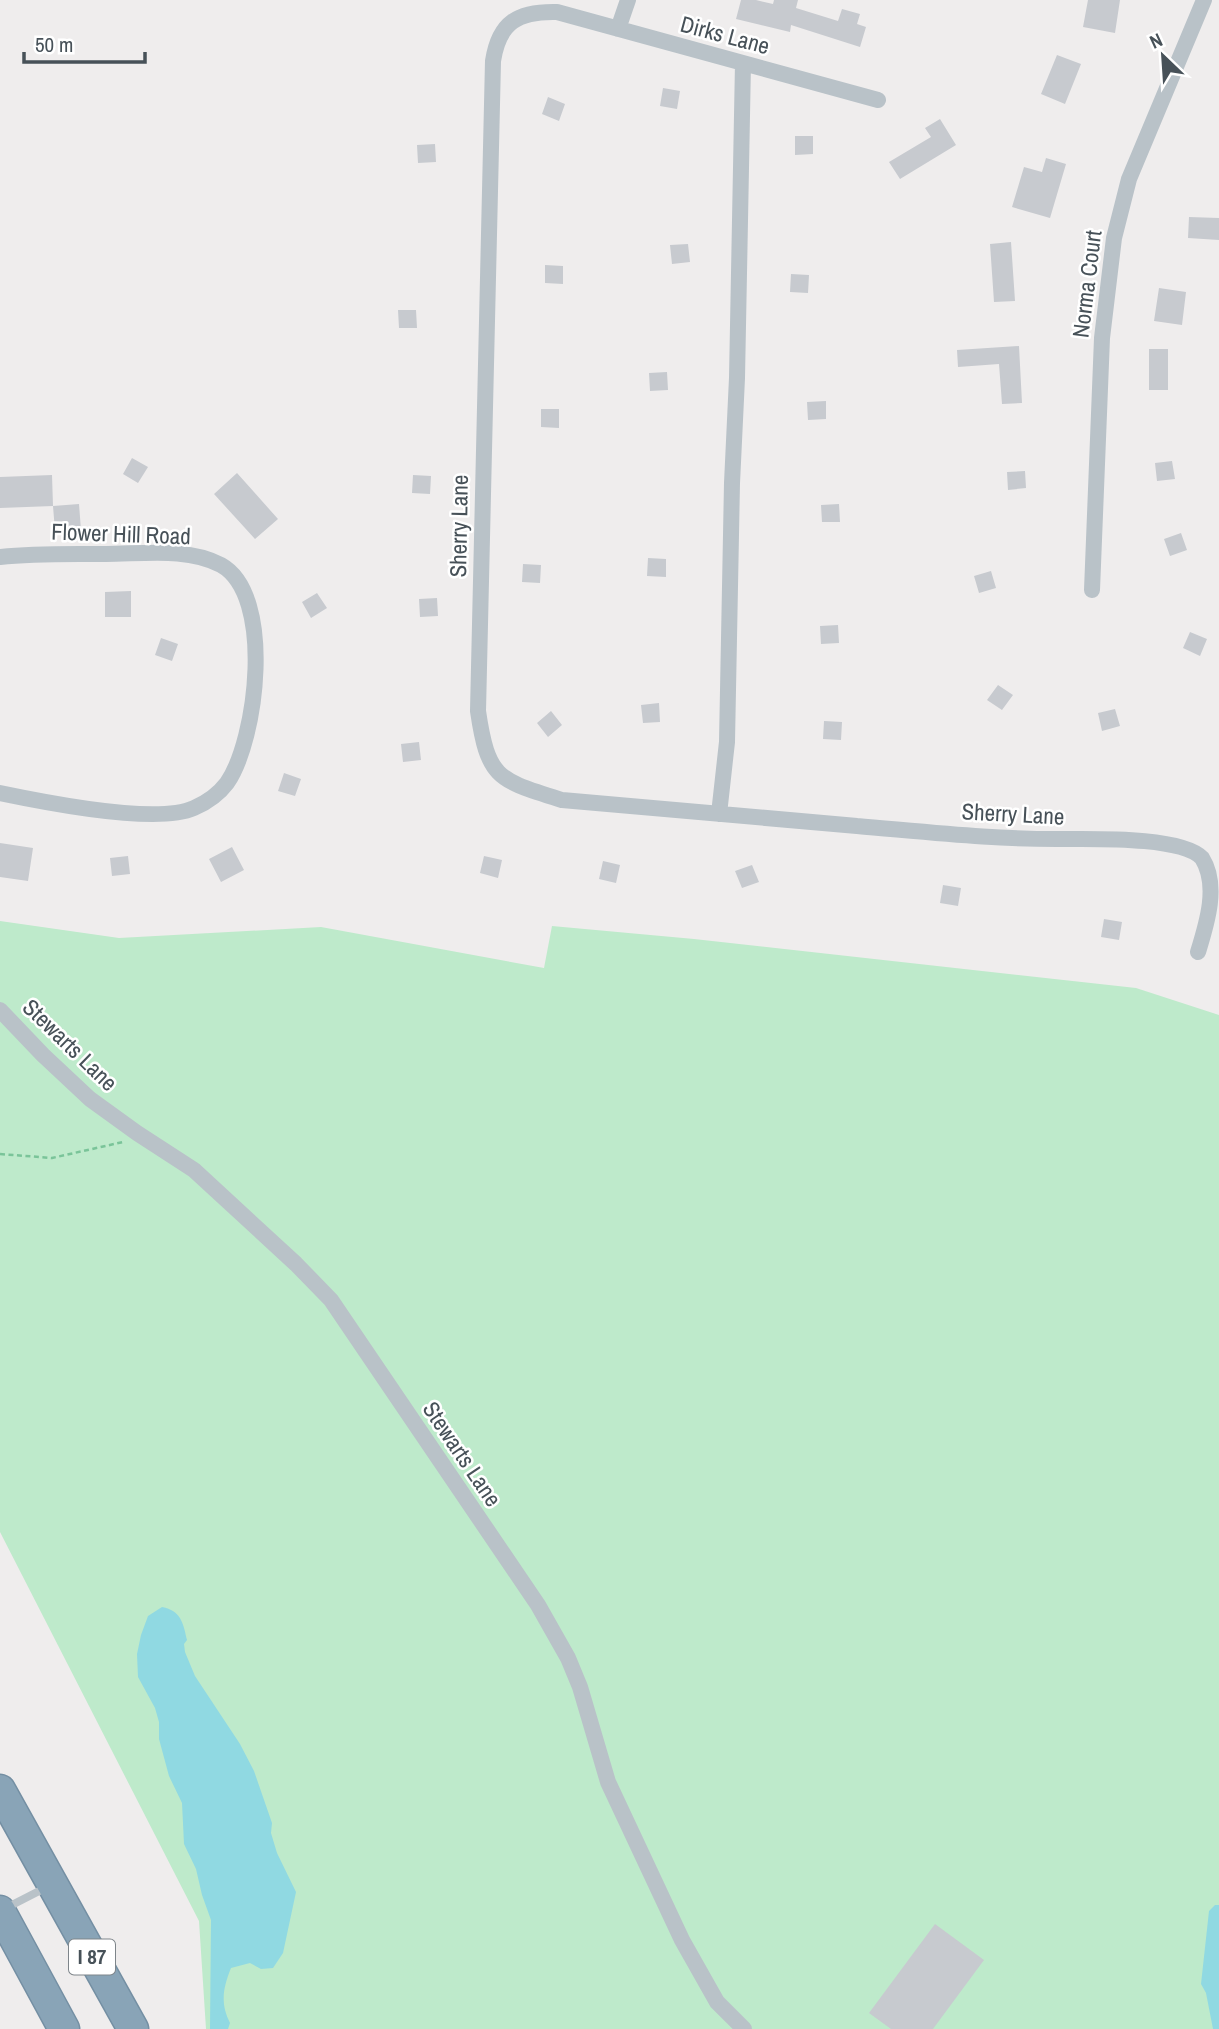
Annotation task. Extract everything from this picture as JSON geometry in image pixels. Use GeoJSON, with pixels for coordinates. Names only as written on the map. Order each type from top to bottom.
{"type":"FeatureCollection","features":[{"type":"Feature","properties":{"kind":"highway","name":"I 87"},"geometry":{"type":"LineString","coordinates":[[0,1790],[133,2029]]}},
{"type":"Feature","properties":{"kind":"highway","name":"I 87"},"geometry":{"type":"LineString","coordinates":[[0,1911],[64,2029]]}},
{"type":"Feature","properties":{"kind":"street"},"geometry":{"type":"LineString","coordinates":[[618,29],[628,0]]}},
{"type":"Feature","properties":{"kind":"street","name":"Norma Court"},"geometry":{"type":"LineString","coordinates":[[1092,590],[1102,338],[1114,238],[1129,178],[1204,0]]}},
{"type":"Feature","properties":{"kind":"street","name":"Dirks Lane"},"geometry":{"type":"LineString","coordinates":[[495,48],[501,33],[514,19],[534,12],[556,12],[878,100]]}},
{"type":"Feature","properties":{"kind":"street","name":"Sherry Lane"},"geometry":{"type":"LineString","coordinates":[[495,48],[478,697],[483,746],[499,774],[517,785],[562,800],[1017,839],[1111,839],[1175,845],[1193,851],[1203,859],[1216,889],[1198,952]]}},
{"type":"Feature","properties":{"kind":"street"},"geometry":{"type":"LineString","coordinates":[[719,814],[727,742],[743,63]]}},
{"type":"Feature","properties":{"kind":"street","name":"Flower Hill Road"},"geometry":{"type":"LineString","coordinates":[[0,557],[27,554],[179,554],[212,561],[232,574],[243,589],[252,617],[254,681],[249,731],[241,757],[216,797],[191,809],[168,814],[115,812],[0,793]]}},
{"type":"Feature","properties":{"kind":"street","name":"Stewarts Lane"},"geometry":{"type":"LineString","coordinates":[[0,1010],[90,1099],[194,1170],[331,1300],[538,1605],[568,1658],[580,1687],[608,1782],[682,1940],[717,2002],[744,2029]]}},
{"type":"Feature","properties":{"kind":"lane"},"geometry":{"type":"LineString","coordinates":[[0,1911],[51,1885]]}},
{"type":"Feature","properties":{"kind":"path"},"geometry":{"type":"LineString","coordinates":[[0,1154],[52,1158],[144,1138]]}},
{"type":"Feature","properties":{"kind":"green space"},"geometry":{"type":"Polygon","coordinates":[[[0,921],[119,938],[321,927],[544,968],[552,926],[1136,988],[1219,1015],[1219,2029],[206,2029],[199,1921],[0,1532],[0,921]]]}},
{"type":"Feature","properties":{"kind":"water"},"geometry":{"type":"Polygon","coordinates":[[[162,1607],[173,1611],[180,1618],[187,1640],[184,1644],[185,1652],[195,1676],[240,1744],[254,1771],[272,1823],[271,1833],[277,1853],[296,1892],[283,1953],[273,1968],[261,1969],[250,1963],[231,1968],[224,1996],[230,2023],[228,2029],[210,2029],[211,1920],[196,1869],[184,1844],[182,1803],[169,1776],[159,1739],[159,1722],[155,1708],[138,1677],[137,1654],[141,1635],[148,1616],[162,1607]]]}},
{"type":"Feature","properties":{"kind":"water"},"geometry":{"type":"Polygon","coordinates":[[[1219,1905],[1219,2029],[1213,2029],[1206,1993],[1201,1984],[1209,1911],[1219,1905]]]}},
{"type":"Feature","properties":{"kind":"building"},"geometry":{"type":"Polygon","coordinates":[[[741,0],[773,4],[774,0],[798,0],[796,8],[838,21],[842,9],[860,14],[857,24],[866,27],[860,47],[791,25],[790,32],[736,19],[741,0]]]}},
{"type":"Feature","properties":{"kind":"building"},"geometry":{"type":"Polygon","coordinates":[[[1088,0],[1120,0],[1115,33],[1083,27],[1088,0]]]}},
{"type":"Feature","properties":{"kind":"building"},"geometry":{"type":"Polygon","coordinates":[[[1057,55],[1081,64],[1065,104],[1041,94],[1057,55]]]}},
{"type":"Feature","properties":{"kind":"building"},"geometry":{"type":"Polygon","coordinates":[[[663,88],[680,91],[677,109],[660,106],[663,88]]]}},
{"type":"Feature","properties":{"kind":"building"},"geometry":{"type":"Polygon","coordinates":[[[548,97],[565,104],[559,121],[542,114],[548,97]]]}},
{"type":"Feature","properties":{"kind":"building"},"geometry":{"type":"Polygon","coordinates":[[[940,119],[956,145],[900,179],[889,162],[931,137],[925,128],[940,119]]]}},
{"type":"Feature","properties":{"kind":"building"},"geometry":{"type":"Polygon","coordinates":[[[795,136],[813,136],[813,154],[795,155],[795,136]]]}},
{"type":"Feature","properties":{"kind":"building"},"geometry":{"type":"Polygon","coordinates":[[[435,144],[436,162],[418,163],[417,145],[435,144]]]}},
{"type":"Feature","properties":{"kind":"building"},"geometry":{"type":"Polygon","coordinates":[[[1046,158],[1066,164],[1050,218],[1012,207],[1024,167],[1042,172],[1046,158]]]}},
{"type":"Feature","properties":{"kind":"building"},"geometry":{"type":"Polygon","coordinates":[[[1189,217],[1219,218],[1219,240],[1188,238],[1189,217]]]}},
{"type":"Feature","properties":{"kind":"building"},"geometry":{"type":"Polygon","coordinates":[[[1011,242],[1015,301],[994,302],[990,244],[1011,242]]]}},
{"type":"Feature","properties":{"kind":"building"},"geometry":{"type":"Polygon","coordinates":[[[688,244],[690,262],[672,264],[670,245],[688,244]]]}},
{"type":"Feature","properties":{"kind":"building"},"geometry":{"type":"Polygon","coordinates":[[[545,265],[563,266],[563,284],[545,283],[545,265]]]}},
{"type":"Feature","properties":{"kind":"building"},"geometry":{"type":"Polygon","coordinates":[[[791,274],[809,275],[808,293],[790,292],[791,274]]]}},
{"type":"Feature","properties":{"kind":"building"},"geometry":{"type":"Polygon","coordinates":[[[1159,288],[1186,292],[1182,325],[1154,321],[1159,288]]]}},
{"type":"Feature","properties":{"kind":"building"},"geometry":{"type":"Polygon","coordinates":[[[398,310],[416,310],[417,328],[399,328],[398,310]]]}},
{"type":"Feature","properties":{"kind":"building"},"geometry":{"type":"Polygon","coordinates":[[[1019,346],[1022,403],[1002,404],[999,364],[958,367],[957,350],[1019,346]]]}},
{"type":"Feature","properties":{"kind":"building"},"geometry":{"type":"Polygon","coordinates":[[[1149,349],[1168,349],[1168,390],[1149,390],[1149,349]]]}},
{"type":"Feature","properties":{"kind":"building"},"geometry":{"type":"Polygon","coordinates":[[[667,372],[668,390],[650,391],[649,373],[667,372]]]}},
{"type":"Feature","properties":{"kind":"building"},"geometry":{"type":"Polygon","coordinates":[[[826,401],[826,419],[808,420],[807,402],[826,401]]]}},
{"type":"Feature","properties":{"kind":"building"},"geometry":{"type":"Polygon","coordinates":[[[541,409],[559,409],[559,428],[541,427],[541,409]]]}},
{"type":"Feature","properties":{"kind":"building"},"geometry":{"type":"Polygon","coordinates":[[[132,458],[148,467],[138,483],[123,474],[132,458]]]}},
{"type":"Feature","properties":{"kind":"building"},"geometry":{"type":"Polygon","coordinates":[[[1172,461],[1175,479],[1157,481],[1155,463],[1172,461]]]}},
{"type":"Feature","properties":{"kind":"building"},"geometry":{"type":"Polygon","coordinates":[[[1025,471],[1026,488],[1008,490],[1007,472],[1025,471]]]}},
{"type":"Feature","properties":{"kind":"building"},"geometry":{"type":"Polygon","coordinates":[[[237,473],[278,519],[255,539],[214,494],[237,473]]]}},
{"type":"Feature","properties":{"kind":"building"},"geometry":{"type":"Polygon","coordinates":[[[52,475],[53,506],[0,508],[0,477],[52,475]]]}},
{"type":"Feature","properties":{"kind":"building"},"geometry":{"type":"Polygon","coordinates":[[[413,475],[431,476],[430,494],[412,493],[413,475]]]}},
{"type":"Feature","properties":{"kind":"building"},"geometry":{"type":"Polygon","coordinates":[[[79,504],[81,530],[55,531],[53,506],[79,504]]]}},
{"type":"Feature","properties":{"kind":"building"},"geometry":{"type":"Polygon","coordinates":[[[839,504],[840,522],[822,522],[821,505],[839,504]]]}},
{"type":"Feature","properties":{"kind":"building"},"geometry":{"type":"Polygon","coordinates":[[[1181,533],[1187,550],[1170,556],[1164,539],[1181,533]]]}},
{"type":"Feature","properties":{"kind":"building"},"geometry":{"type":"Polygon","coordinates":[[[648,558],[666,559],[666,577],[647,576],[648,558]]]}},
{"type":"Feature","properties":{"kind":"building"},"geometry":{"type":"Polygon","coordinates":[[[523,564],[541,565],[540,583],[522,582],[523,564]]]}},
{"type":"Feature","properties":{"kind":"building"},"geometry":{"type":"Polygon","coordinates":[[[991,571],[996,588],[979,593],[974,576],[991,571]]]}},
{"type":"Feature","properties":{"kind":"building"},"geometry":{"type":"Polygon","coordinates":[[[131,591],[131,617],[105,617],[105,592],[131,591]]]}},
{"type":"Feature","properties":{"kind":"building"},"geometry":{"type":"Polygon","coordinates":[[[317,593],[327,608],[311,618],[302,602],[317,593]]]}},
{"type":"Feature","properties":{"kind":"building"},"geometry":{"type":"Polygon","coordinates":[[[437,598],[438,616],[420,617],[419,599],[437,598]]]}},
{"type":"Feature","properties":{"kind":"building"},"geometry":{"type":"Polygon","coordinates":[[[838,625],[839,643],[821,644],[820,626],[838,625]]]}},
{"type":"Feature","properties":{"kind":"building"},"geometry":{"type":"Polygon","coordinates":[[[1190,632],[1207,639],[1200,656],[1183,648],[1190,632]]]}},
{"type":"Feature","properties":{"kind":"building"},"geometry":{"type":"Polygon","coordinates":[[[161,638],[178,644],[172,661],[155,655],[161,638]]]}},
{"type":"Feature","properties":{"kind":"building"},"geometry":{"type":"Polygon","coordinates":[[[998,685],[1013,695],[1002,710],[987,700],[998,685]]]}},
{"type":"Feature","properties":{"kind":"building"},"geometry":{"type":"Polygon","coordinates":[[[659,703],[660,722],[643,723],[641,705],[659,703]]]}},
{"type":"Feature","properties":{"kind":"building"},"geometry":{"type":"Polygon","coordinates":[[[1115,709],[1120,726],[1102,731],[1098,713],[1115,709]]]}},
{"type":"Feature","properties":{"kind":"building"},"geometry":{"type":"Polygon","coordinates":[[[551,711],[562,725],[548,737],[537,723],[551,711]]]}},
{"type":"Feature","properties":{"kind":"building"},"geometry":{"type":"Polygon","coordinates":[[[824,721],[842,722],[841,740],[823,739],[824,721]]]}},
{"type":"Feature","properties":{"kind":"building"},"geometry":{"type":"Polygon","coordinates":[[[419,742],[421,760],[403,762],[401,744],[419,742]]]}},
{"type":"Feature","properties":{"kind":"building"},"geometry":{"type":"Polygon","coordinates":[[[284,773],[301,779],[295,796],[278,791],[284,773]]]}},
{"type":"Feature","properties":{"kind":"building"},"geometry":{"type":"Polygon","coordinates":[[[0,843],[33,848],[28,881],[0,877],[0,843]]]}},
{"type":"Feature","properties":{"kind":"building"},"geometry":{"type":"Polygon","coordinates":[[[232,847],[244,870],[221,882],[209,859],[232,847]]]}},
{"type":"Feature","properties":{"kind":"building"},"geometry":{"type":"Polygon","coordinates":[[[128,856],[130,874],[112,876],[110,858],[128,856]]]}},
{"type":"Feature","properties":{"kind":"building"},"geometry":{"type":"Polygon","coordinates":[[[484,856],[502,860],[498,878],[480,873],[484,856]]]}},
{"type":"Feature","properties":{"kind":"building"},"geometry":{"type":"Polygon","coordinates":[[[603,861],[620,865],[616,883],[599,879],[603,861]]]}},
{"type":"Feature","properties":{"kind":"building"},"geometry":{"type":"Polygon","coordinates":[[[752,865],[759,882],[742,888],[735,871],[752,865]]]}},
{"type":"Feature","properties":{"kind":"building"},"geometry":{"type":"Polygon","coordinates":[[[943,885],[961,888],[958,906],[940,903],[943,885]]]}},
{"type":"Feature","properties":{"kind":"building"},"geometry":{"type":"Polygon","coordinates":[[[1104,919],[1122,922],[1119,940],[1101,937],[1104,919]]]}},
{"type":"Feature","properties":{"kind":"building"},"geometry":{"type":"Polygon","coordinates":[[[935,1924],[984,1960],[933,2029],[891,2029],[869,2013],[935,1924]]]}}]}
